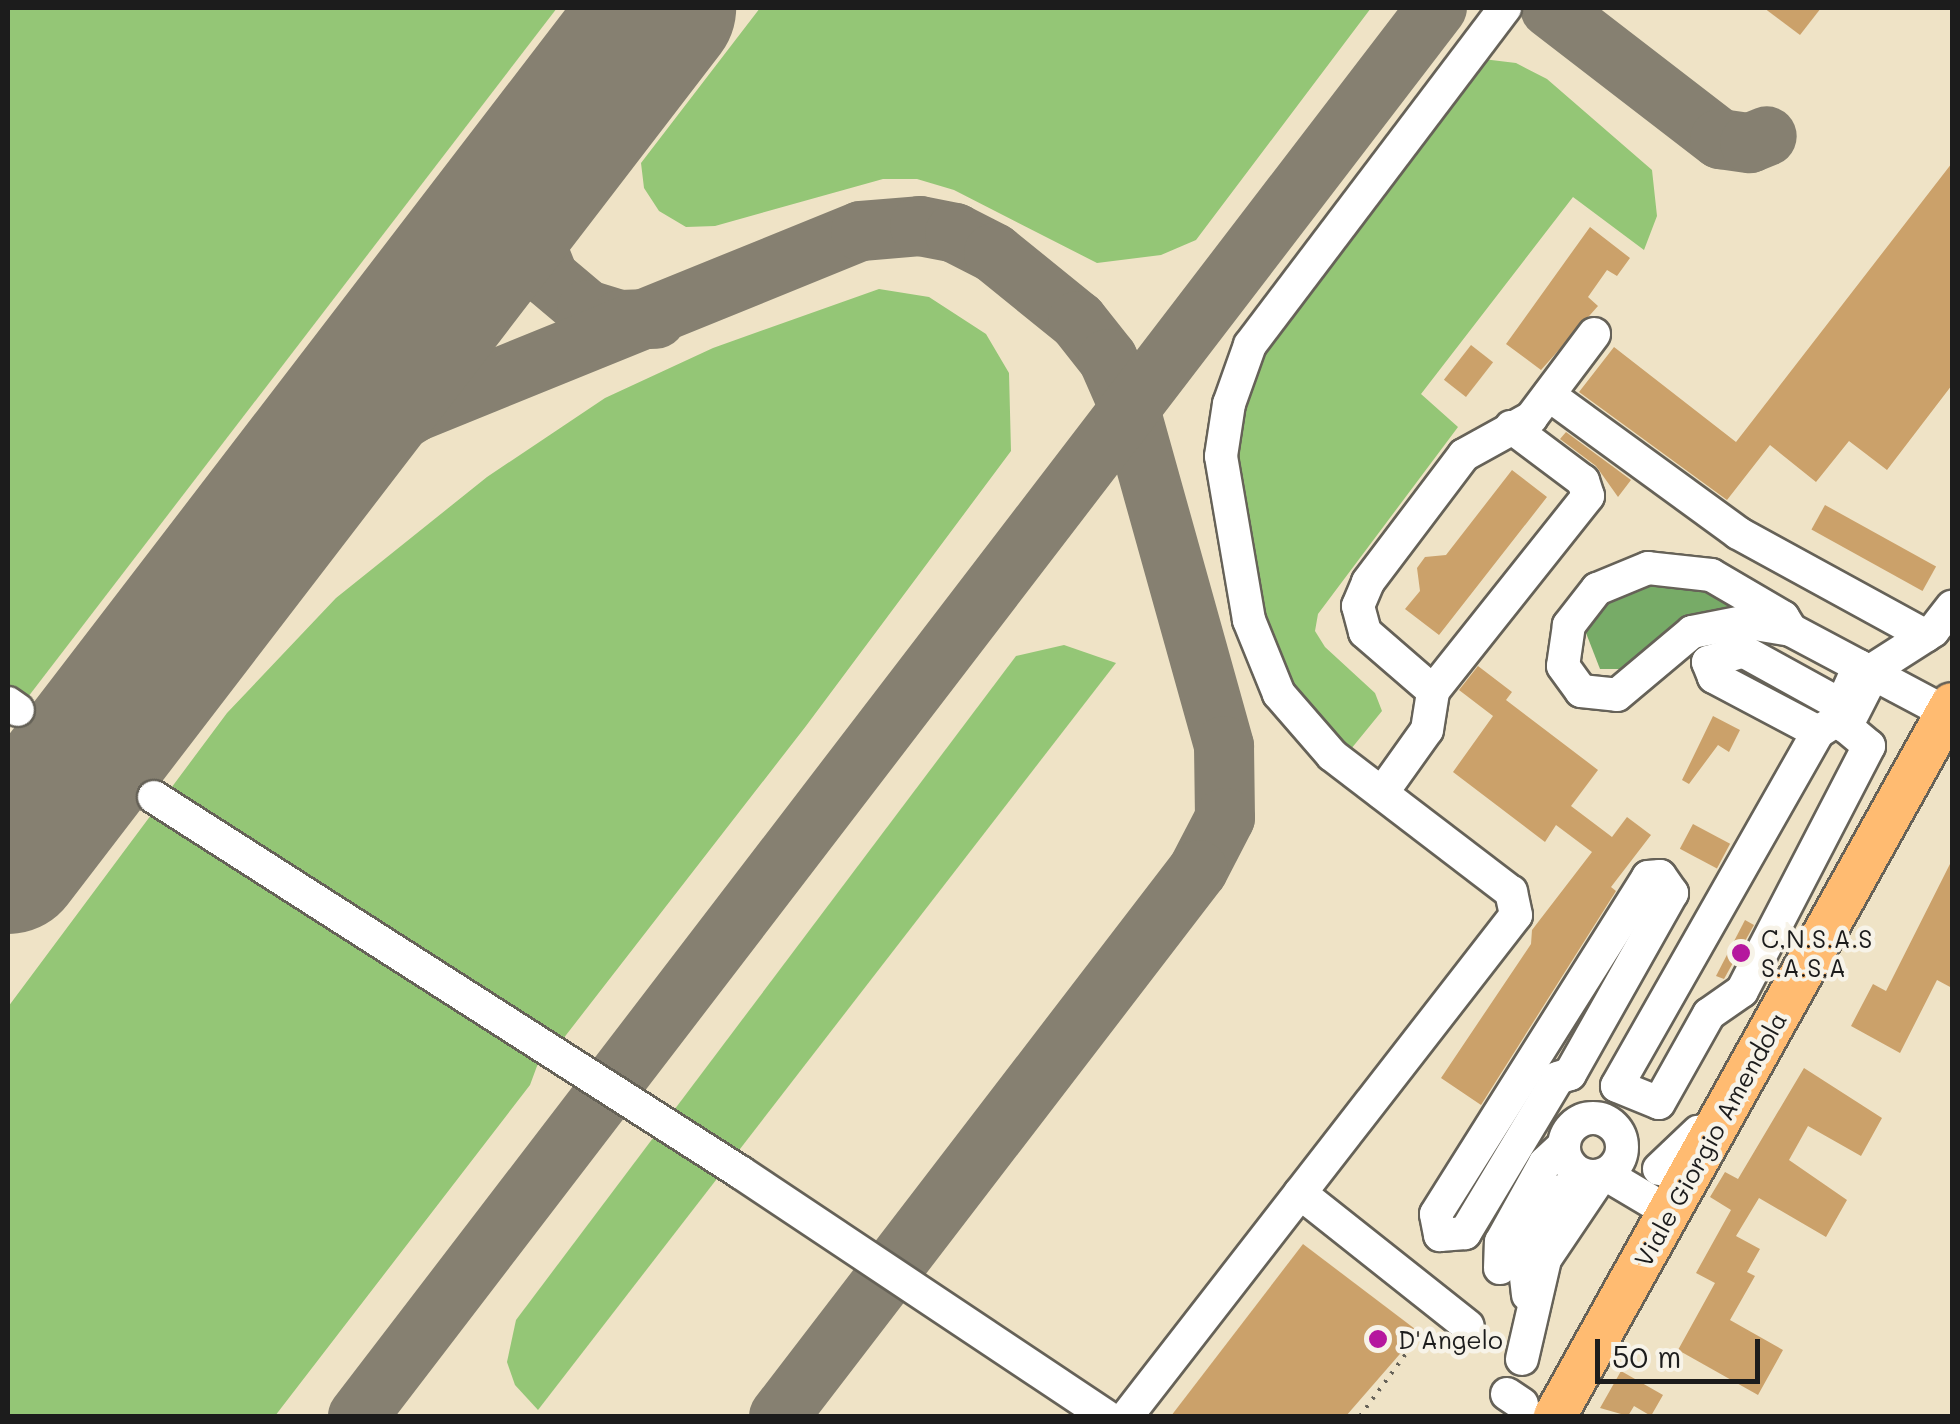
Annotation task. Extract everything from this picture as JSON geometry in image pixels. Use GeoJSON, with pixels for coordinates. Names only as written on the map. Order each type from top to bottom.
{"type":"FeatureCollection","features":[{"type":"Feature","properties":{"kind":"main road","name":"Viale Giorgio Amendola"},"geometry":{"type":"LineString","coordinates":[[1528,1405],[1589,1356],[1666,1192],[1748,1070],[1947,726]]}},
{"type":"Feature","properties":{"kind":"lane"},"geometry":{"type":"LineString","coordinates":[[1126,1416],[1516,914],[1511,892],[1382,794],[1291,712],[1256,646],[1220,456],[1229,404],[1250,344],[1505,8]]}},
{"type":"Feature","properties":{"kind":"lane"},"geometry":{"type":"LineString","coordinates":[[1433,692],[1374,644],[1358,606],[1368,582],[1464,455],[1531,418],[1594,334]]}},
{"type":"Feature","properties":{"kind":"lane"},"geometry":{"type":"LineString","coordinates":[[1549,395],[1738,534],[1926,636]]}},
{"type":"Feature","properties":{"kind":"lane"},"geometry":{"type":"LineString","coordinates":[[1382,794],[1427,730],[1433,692],[1588,496],[1583,481],[1511,427]]}},
{"type":"Feature","properties":{"kind":"lane"},"geometry":{"type":"LineString","coordinates":[[1711,576],[1738,534]]}},
{"type":"Feature","properties":{"kind":"lane"},"geometry":{"type":"LineString","coordinates":[[1791,630],[1784,617],[1711,576],[1648,568],[1597,590],[1562,647],[1572,684],[1592,696],[1617,695],[1672,644],[1718,624],[1791,630],[1867,671],[1947,726]]}},
{"type":"Feature","properties":{"kind":"lane"},"geometry":{"type":"LineString","coordinates":[[1867,671],[1846,727],[1869,746],[1742,992],[1709,1014],[1652,1104],[1616,1086],[1616,1079],[1734,889],[1818,732],[1867,671],[1926,636],[1952,607]]}},
{"type":"Feature","properties":{"kind":"lane"},"geometry":{"type":"LineString","coordinates":[[1818,732],[1714,677],[1708,662],[1744,650],[1841,706]]}},
{"type":"Feature","properties":{"kind":"lane"},"geometry":{"type":"LineString","coordinates":[[154,798],[740,1172],[1106,1416]]}},
{"type":"Feature","properties":{"kind":"lane"},"geometry":{"type":"LineString","coordinates":[[1660,876],[1672,893],[1570,1074],[1558,1078],[1466,1233],[1440,1235],[1436,1214],[1648,877],[1660,876]]}},
{"type":"Feature","properties":{"kind":"lane"},"geometry":{"type":"LineString","coordinates":[[1500,1255],[1586,1107],[1570,1074],[1537,1056]]}},
{"type":"Feature","properties":{"kind":"lane"},"geometry":{"type":"LineString","coordinates":[[1522,1358],[1532,1320],[1534,1254],[1602,1171],[1614,1126],[1563,1146]]}},
{"type":"Feature","properties":{"kind":"lane"},"geometry":{"type":"LineString","coordinates":[[1563,1146],[1574,1171],[1602,1171],[1666,1192]]}},
{"type":"Feature","properties":{"kind":"lane"},"geometry":{"type":"LineString","coordinates":[[1300,1193],[1468,1326]]}},
{"type":"Feature","properties":{"kind":"path"},"geometry":{"type":"LineString","coordinates":[[1360,1416],[1419,1336]]}},
{"type":"Feature","properties":{"kind":"path"},"geometry":{"type":"LineString","coordinates":[[1366,1391],[1374,1397]]}},
{"type":"Feature","properties":{"kind":"path"},"geometry":{"type":"LineString","coordinates":[[1359,1400],[1368,1406]]}},
{"type":"Feature","properties":{"kind":"green space"},"geometry":{"type":"Polygon","coordinates":[[[8,8],[557,8],[18,710],[8,703],[8,8]]]}},
{"type":"Feature","properties":{"kind":"green space"},"geometry":{"type":"Polygon","coordinates":[[[760,8],[1371,8],[1196,240],[1161,255],[1097,263],[954,190],[917,179],[883,179],[715,226],[686,227],[659,211],[644,188],[641,163],[760,8]]]}},
{"type":"Feature","properties":{"kind":"green space"},"geometry":{"type":"Polygon","coordinates":[[[1483,59],[1516,63],[1547,79],[1652,170],[1657,216],[1644,250],[1573,197],[1421,394],[1458,427],[1318,614],[1315,631],[1325,647],[1375,693],[1382,711],[1342,760],[1290,708],[1227,493],[1253,343],[1483,59]]]}},
{"type":"Feature","properties":{"kind":"green space"},"geometry":{"type":"Polygon","coordinates":[[[879,289],[929,297],[986,334],[1009,373],[1011,451],[806,726],[556,1048],[540,1058],[530,1085],[275,1416],[8,1416],[8,1007],[227,713],[336,598],[487,477],[605,398],[713,348],[879,289]]]}},
{"type":"Feature","properties":{"kind":"green space"},"geometry":{"type":"Polygon","coordinates":[[[1657,573],[1747,600],[1627,669],[1600,669],[1586,633],[1597,603],[1657,573]]]}},
{"type":"Feature","properties":{"kind":"green space"},"geometry":{"type":"Polygon","coordinates":[[[1064,645],[1116,663],[538,1410],[515,1385],[507,1362],[516,1320],[1016,656],[1064,645]]]}},
{"type":"Feature","properties":{"kind":"building"},"geometry":{"type":"Polygon","coordinates":[[[1764,8],[1821,8],[1800,35],[1764,8]]]}},
{"type":"Feature","properties":{"kind":"building"},"geometry":{"type":"Polygon","coordinates":[[[1952,163],[1952,385],[1887,470],[1849,441],[1816,482],[1770,445],[1727,500],[1579,392],[1614,347],[1736,442],[1952,163]]]}},
{"type":"Feature","properties":{"kind":"building"},"geometry":{"type":"Polygon","coordinates":[[[1590,227],[1630,258],[1617,276],[1607,270],[1588,297],[1598,306],[1541,370],[1506,344],[1590,227]]]}},
{"type":"Feature","properties":{"kind":"building"},"geometry":{"type":"Polygon","coordinates":[[[1471,345],[1493,362],[1466,397],[1444,380],[1471,345]]]}},
{"type":"Feature","properties":{"kind":"building"},"geometry":{"type":"Polygon","coordinates":[[[1566,432],[1631,480],[1618,497],[1596,466],[1560,439],[1566,432]]]}},
{"type":"Feature","properties":{"kind":"building"},"geometry":{"type":"Polygon","coordinates":[[[1512,470],[1547,497],[1439,635],[1405,609],[1420,591],[1417,568],[1425,557],[1446,555],[1512,470]]]}},
{"type":"Feature","properties":{"kind":"building"},"geometry":{"type":"Polygon","coordinates":[[[1825,505],[1936,567],[1923,591],[1811,529],[1825,505]]]}},
{"type":"Feature","properties":{"kind":"building"},"geometry":{"type":"Polygon","coordinates":[[[1478,666],[1512,692],[1506,700],[1598,770],[1571,806],[1612,837],[1627,817],[1651,835],[1611,887],[1616,891],[1481,1105],[1441,1078],[1531,944],[1532,930],[1592,852],[1556,825],[1545,842],[1453,772],[1493,716],[1459,690],[1478,666]]]}},
{"type":"Feature","properties":{"kind":"building"},"geometry":{"type":"Polygon","coordinates":[[[1713,716],[1740,730],[1729,752],[1718,745],[1689,784],[1682,780],[1713,716]]]}},
{"type":"Feature","properties":{"kind":"building"},"geometry":{"type":"Polygon","coordinates":[[[1693,824],[1730,844],[1717,868],[1680,849],[1693,824]]]}},
{"type":"Feature","properties":{"kind":"building"},"geometry":{"type":"Polygon","coordinates":[[[1952,860],[1952,988],[1937,980],[1900,1053],[1851,1026],[1873,984],[1886,991],[1952,860]]]}},
{"type":"Feature","properties":{"kind":"building"},"geometry":{"type":"Polygon","coordinates":[[[1745,920],[1754,925],[1724,979],[1716,976],[1745,920]]]}},
{"type":"Feature","properties":{"kind":"building"},"geometry":{"type":"Polygon","coordinates":[[[1804,1068],[1882,1118],[1861,1156],[1808,1126],[1789,1160],[1847,1200],[1826,1237],[1759,1198],[1736,1236],[1760,1249],[1747,1272],[1755,1276],[1730,1320],[1783,1350],[1758,1395],[1678,1350],[1715,1283],[1696,1273],[1731,1210],[1710,1197],[1725,1172],[1738,1179],[1804,1068]]]}},
{"type":"Feature","properties":{"kind":"building"},"geometry":{"type":"Polygon","coordinates":[[[1303,1244],[1419,1332],[1346,1416],[1171,1416],[1303,1244]]]}},
{"type":"Feature","properties":{"kind":"building"},"geometry":{"type":"Polygon","coordinates":[[[1621,1371],[1663,1395],[1651,1416],[1634,1406],[1628,1416],[1600,1408],[1621,1371]]]}},
{"type":"Feature","properties":{"kind":"taxiway"},"geometry":{"type":"LineString","coordinates":[[358,1416],[1437,8]]}},
{"type":"Feature","properties":{"kind":"taxiway"},"geometry":{"type":"LineString","coordinates":[[1550,8],[1720,139],[1750,143],[1767,136]]}},
{"type":"Feature","properties":{"kind":"taxiway"},"geometry":{"type":"LineString","coordinates":[[536,170],[527,223],[549,278],[587,310],[620,320],[656,319]]}},
{"type":"Feature","properties":{"kind":"taxiway"},"geometry":{"type":"LineString","coordinates":[[268,519],[316,473],[415,412],[861,231],[920,226],[955,233],[994,253],[1078,321],[1108,359],[1130,409],[1224,746],[1225,818],[1198,870],[779,1416]]}},
{"type":"Feature","properties":{"kind":"runway"},"geometry":{"type":"LineString","coordinates":[[8,859],[661,8]]}},
{"type":"Feature","properties":{"kind":"place","name":"C.N.S.A.S S.A.S.A"},"geometry":{"type":"Point","coordinates":[1741,953]}},
{"type":"Feature","properties":{"kind":"place","name":"D'Angelo"},"geometry":{"type":"Point","coordinates":[1378,1339]}}]}
